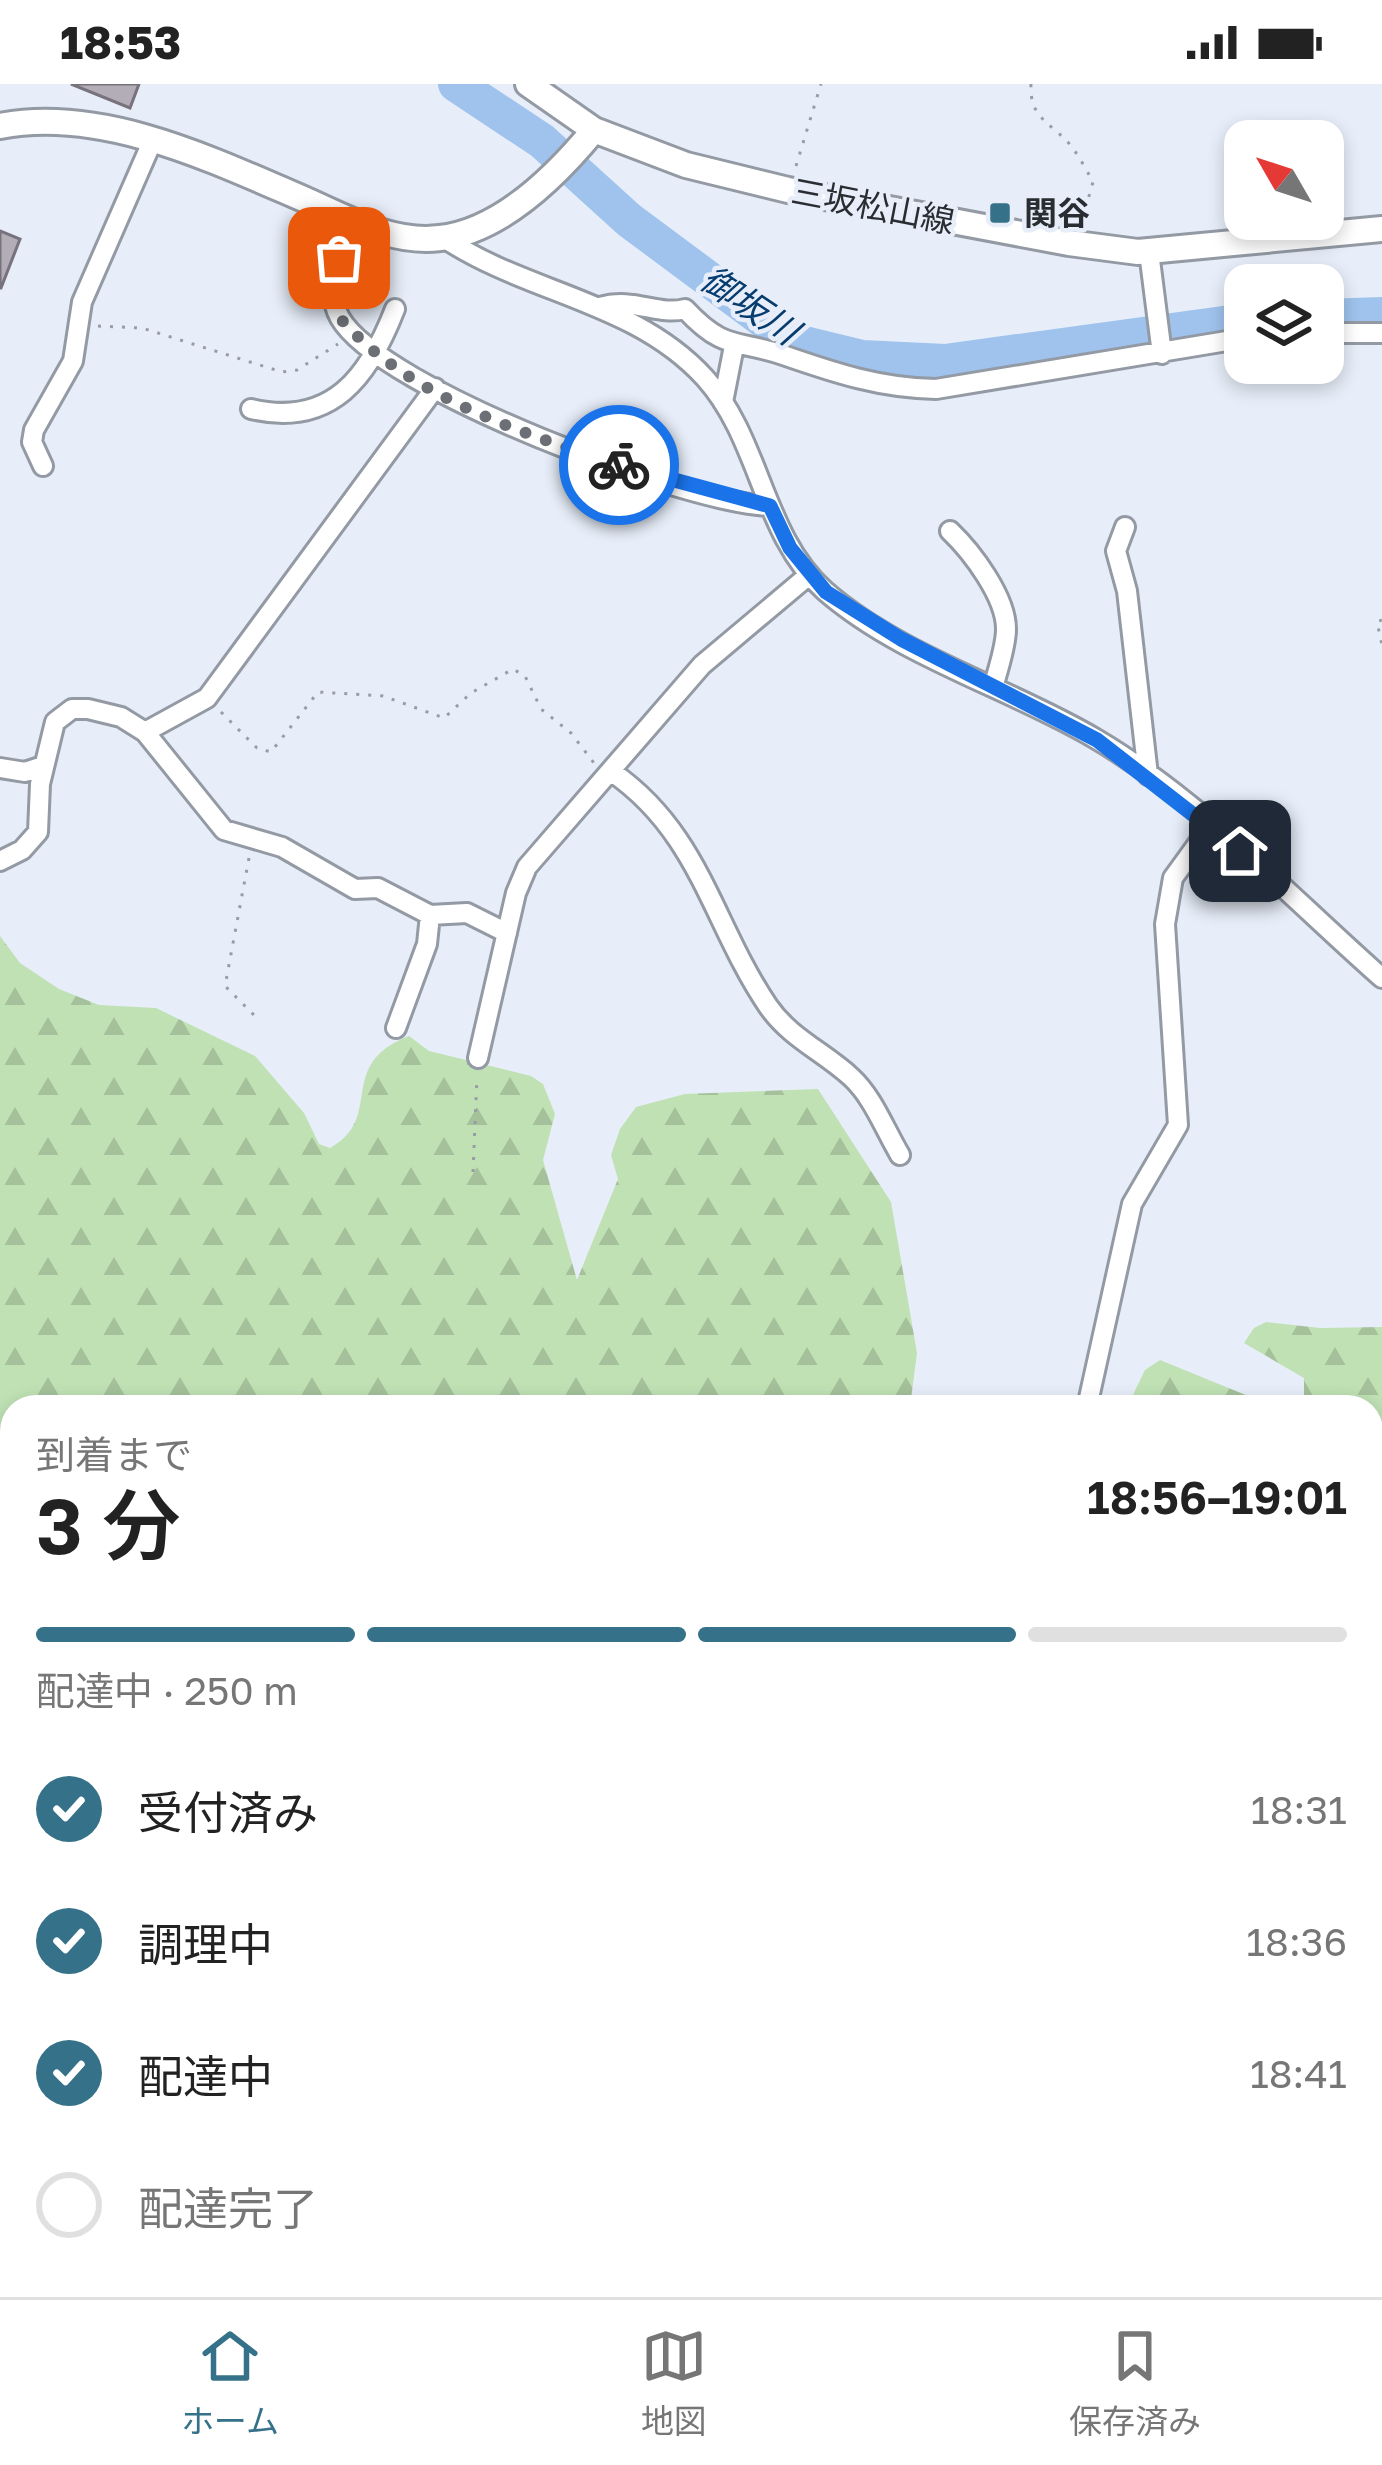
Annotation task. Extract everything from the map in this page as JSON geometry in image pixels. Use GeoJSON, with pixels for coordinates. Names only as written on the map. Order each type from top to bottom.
{"type":"FeatureCollection","features":[{"type":"Feature","properties":{"kind":"main road","name":"三坂松山線"},"geometry":{"type":"LineString","coordinates":[[528,84],[591,134],[686,165],[788,190],[1069,243],[1149,252],[1382,230]]}},
{"type":"Feature","properties":{"kind":"main road"},"geometry":{"type":"LineString","coordinates":[[0,126],[67,120],[226,166],[390,235],[444,238],[547,185],[591,134]]}},
{"type":"Feature","properties":{"kind":"street"},"geometry":{"type":"LineString","coordinates":[[43,466],[32,442],[34,430],[73,361],[82,302],[152,142]]}},
{"type":"Feature","properties":{"kind":"street"},"geometry":{"type":"LineString","coordinates":[[356,222],[339,258],[335,282],[339,317],[377,356],[518,432],[731,500],[770,506]]}},
{"type":"Feature","properties":{"kind":"street"},"geometry":{"type":"LineString","coordinates":[[444,238],[483,264],[600,307],[677,350],[724,402],[770,506],[809,575],[854,612],[1097,740],[1148,775],[1382,978]]}},
{"type":"Feature","properties":{"kind":"street"},"geometry":{"type":"LineString","coordinates":[[1149,252],[1162,352]]}},
{"type":"Feature","properties":{"kind":"street"},"geometry":{"type":"LineString","coordinates":[[600,307],[637,301],[672,312],[685,309],[734,346],[778,353],[854,380],[936,389],[1224,342]]}},
{"type":"Feature","properties":{"kind":"street"},"geometry":{"type":"LineString","coordinates":[[250,409],[290,413],[314,406],[363,376],[377,356],[395,309]]}},
{"type":"Feature","properties":{"kind":"street"},"geometry":{"type":"LineString","coordinates":[[1344,333],[1382,333]]}},
{"type":"Feature","properties":{"kind":"street"},"geometry":{"type":"LineString","coordinates":[[724,402],[734,346]]}},
{"type":"Feature","properties":{"kind":"street"},"geometry":{"type":"LineString","coordinates":[[146,732],[207,698],[435,388]]}},
{"type":"Feature","properties":{"kind":"street"},"geometry":{"type":"LineString","coordinates":[[1125,527],[1116,551],[1127,591],[1152,766],[1148,775]]}},
{"type":"Feature","properties":{"kind":"street"},"geometry":{"type":"LineString","coordinates":[[950,531],[964,544],[1004,617],[1006,631],[994,685]]}},
{"type":"Feature","properties":{"kind":"street"},"geometry":{"type":"LineString","coordinates":[[478,1058],[527,867],[702,665],[809,575]]}},
{"type":"Feature","properties":{"kind":"street"},"geometry":{"type":"LineString","coordinates":[[0,861],[22,850],[38,832],[43,766],[55,722],[72,709],[121,717],[146,732],[224,830],[282,847],[356,889],[378,888],[430,915],[467,913],[507,933]]}},
{"type":"Feature","properties":{"kind":"street"},"geometry":{"type":"LineString","coordinates":[[0,767],[25,772],[43,766]]}},
{"type":"Feature","properties":{"kind":"street"},"geometry":{"type":"LineString","coordinates":[[612,772],[656,806],[677,833],[768,1006],[798,1038],[853,1078],[900,1155]]}},
{"type":"Feature","properties":{"kind":"street"},"geometry":{"type":"LineString","coordinates":[[1090,1395],[1132,1204],[1178,1125],[1165,924],[1173,878],[1210,826]]}},
{"type":"Feature","properties":{"kind":"street"},"geometry":{"type":"LineString","coordinates":[[396,1028],[427,944],[430,915]]}},
{"type":"Feature","properties":{"kind":"path"},"geometry":{"type":"LineString","coordinates":[[788,190],[821,84]]}},
{"type":"Feature","properties":{"kind":"path"},"geometry":{"type":"LineString","coordinates":[[1031,84],[1030,102],[1043,125],[1070,144],[1094,182],[1089,210],[1069,243]]}},
{"type":"Feature","properties":{"kind":"path"},"geometry":{"type":"LineString","coordinates":[[79,323],[142,328],[282,372],[316,360],[353,333]]}},
{"type":"Feature","properties":{"kind":"path"},"geometry":{"type":"LineString","coordinates":[[1382,620],[1377,622],[1382,645]]}},
{"type":"Feature","properties":{"kind":"path"},"geometry":{"type":"LineString","coordinates":[[207,698],[263,753],[271,752],[318,692],[383,696],[444,718],[471,693],[513,669],[525,676],[541,709],[571,733],[581,751],[612,772]]}},
{"type":"Feature","properties":{"kind":"path"},"geometry":{"type":"LineString","coordinates":[[252,839],[224,986],[257,1018]]}},
{"type":"Feature","properties":{"kind":"path"},"geometry":{"type":"LineString","coordinates":[[473,1172],[478,1058]]}},
{"type":"Feature","properties":{"kind":"green space"},"geometry":{"type":"Polygon","coordinates":[[[0,936],[20,963],[59,989],[99,1005],[156,1008],[255,1056],[304,1113],[319,1144],[330,1148],[355,1122],[373,1061],[409,1036],[429,1051],[531,1076],[543,1084],[555,1114],[543,1160],[577,1280],[618,1179],[611,1155],[620,1129],[636,1107],[685,1094],[818,1089],[891,1202],[917,1353],[912,1395],[0,1395],[0,936]]]}},
{"type":"Feature","properties":{"kind":"green space"},"geometry":{"type":"Polygon","coordinates":[[[1266,1322],[1320,1328],[1382,1327],[1382,1395],[1304,1395],[1304,1378],[1244,1343],[1254,1328],[1266,1322]]]}},
{"type":"Feature","properties":{"kind":"green space"},"geometry":{"type":"Polygon","coordinates":[[[1160,1360],[1246,1395],[1133,1395],[1145,1370],[1160,1360]]]}},
{"type":"Feature","properties":{"kind":"building"},"geometry":{"type":"Polygon","coordinates":[[[71,84],[139,84],[130,108],[71,84]]]}},
{"type":"Feature","properties":{"kind":"building"},"geometry":{"type":"Polygon","coordinates":[[[0,231],[20,239],[1,288],[0,288],[0,231]]]}},
{"type":"Feature","properties":{"kind":"waterway","name":"御坂川"},"geometry":{"type":"LineString","coordinates":[[456,84],[542,141],[629,220],[792,341],[862,358],[945,362],[1224,324]]}},
{"type":"Feature","properties":{"kind":"waterway","name":"御坂川"},"geometry":{"type":"LineString","coordinates":[[1344,316],[1382,315]]}},
{"type":"Feature","properties":{"kind":"way so far"},"geometry":{"type":"LineString","coordinates":[[339,258],[335,282],[339,317],[377,356],[518,432],[619,465]]}},
{"type":"Feature","properties":{"kind":"place","name":"関谷"},"geometry":{"type":"Point","coordinates":[1000,213]}},
{"type":"Feature","properties":{"kind":"route"},"geometry":{"type":"LineString","coordinates":[[619,465],[753,506],[770,506],[790,548],[826,592],[901,639],[1097,740],[1148,775],[1240,851]]}}]}
